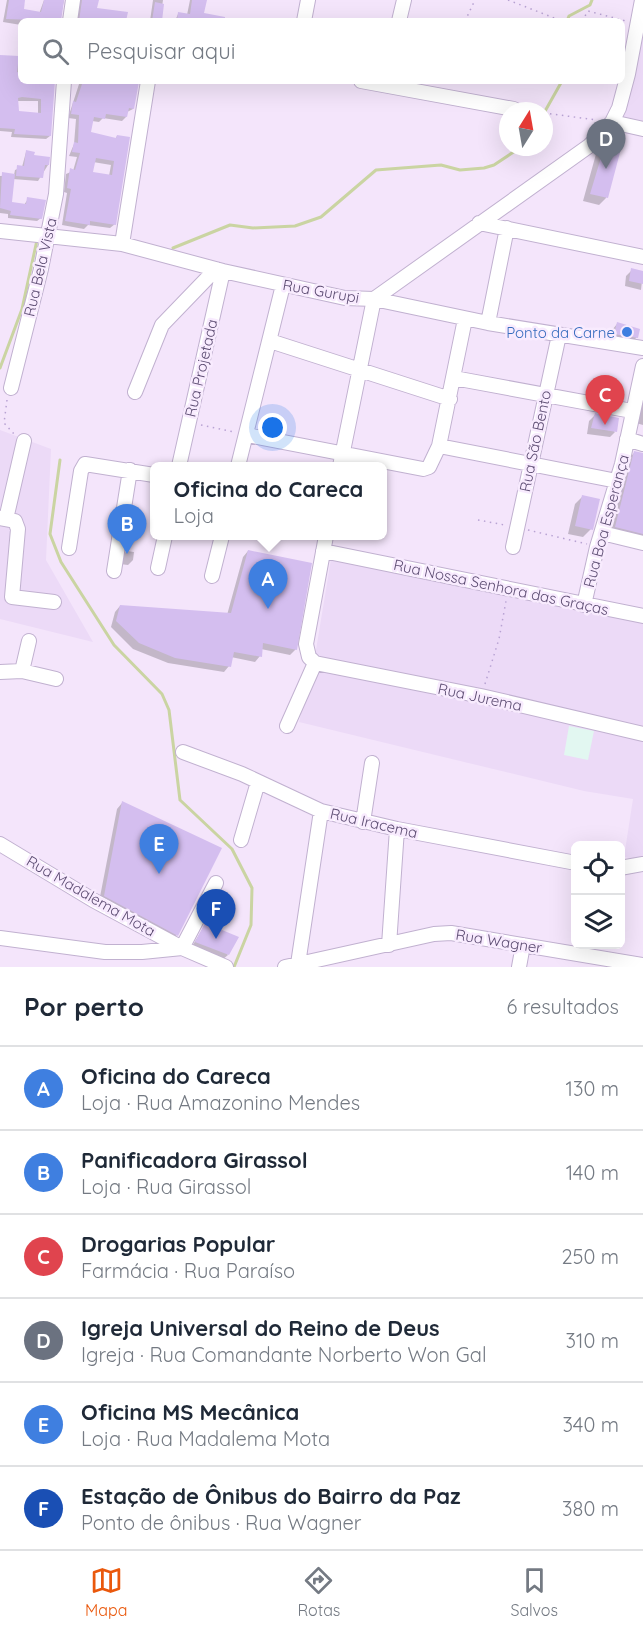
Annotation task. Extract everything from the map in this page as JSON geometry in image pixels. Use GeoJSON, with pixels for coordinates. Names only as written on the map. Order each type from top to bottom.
{"type":"FeatureCollection","features":[{"type":"Feature","properties":{"kind":"street"},"geometry":{"type":"LineString","coordinates":[[70,18],[73,0]]}},
{"type":"Feature","properties":{"kind":"street"},"geometry":{"type":"LineString","coordinates":[[305,18],[308,0]]}},
{"type":"Feature","properties":{"kind":"street"},"geometry":{"type":"LineString","coordinates":[[400,18],[404,0]]}},
{"type":"Feature","properties":{"kind":"street"},"geometry":{"type":"LineString","coordinates":[[341,460],[374,299],[589,146],[612,122],[624,93],[642,0]]}},
{"type":"Feature","properties":{"kind":"street","name":"Rua Bela Vista"},"geometry":{"type":"LineString","coordinates":[[11,388],[56,194],[64,84]]}},
{"type":"Feature","properties":{"kind":"street"},"geometry":{"type":"LineString","coordinates":[[122,243],[148,84]]}},
{"type":"Feature","properties":{"kind":"street"},"geometry":{"type":"LineString","coordinates":[[387,84],[499,106]]}},
{"type":"Feature","properties":{"kind":"street"},"geometry":{"type":"LineString","coordinates":[[612,122],[643,129]]}},
{"type":"Feature","properties":{"kind":"street"},"geometry":{"type":"LineString","coordinates":[[479,224],[643,257]]}},
{"type":"Feature","properties":{"kind":"street"},"geometry":{"type":"LineString","coordinates":[[488,323],[507,228]]}},
{"type":"Feature","properties":{"kind":"street","name":"Rua Gurupi"},"geometry":{"type":"LineString","coordinates":[[0,231],[122,243],[220,270],[345,298],[374,299],[465,319],[643,348]]}},
{"type":"Feature","properties":{"kind":"street"},"geometry":{"type":"LineString","coordinates":[[135,392],[162,325],[220,270]]}},
{"type":"Feature","properties":{"kind":"street","name":"Rua Projetada"},"geometry":{"type":"LineString","coordinates":[[180,462],[220,270]]}},
{"type":"Feature","properties":{"kind":"street"},"geometry":{"type":"LineString","coordinates":[[239,462],[283,285]]}},
{"type":"Feature","properties":{"kind":"street"},"geometry":{"type":"LineString","coordinates":[[387,465],[423,469],[431,465],[439,446],[450,399],[465,319]]}},
{"type":"Feature","properties":{"kind":"street","name":"Rua São Bento"},"geometry":{"type":"LineString","coordinates":[[513,547],[559,335]]}},
{"type":"Feature","properties":{"kind":"street"},"geometry":{"type":"LineString","coordinates":[[270,341],[450,399]]}},
{"type":"Feature","properties":{"kind":"street","name":"Rua Boa Esperança"},"geometry":{"type":"LineString","coordinates":[[584,605],[599,540],[617,482],[643,366]]}},
{"type":"Feature","properties":{"kind":"street"},"geometry":{"type":"LineString","coordinates":[[454,378],[632,411]]}},
{"type":"Feature","properties":{"kind":"street"},"geometry":{"type":"LineString","coordinates":[[247,435],[341,460],[359,462]]}},
{"type":"Feature","properties":{"kind":"street"},"geometry":{"type":"LineString","coordinates":[[627,440],[643,444]]}},
{"type":"Feature","properties":{"kind":"street"},"geometry":{"type":"LineString","coordinates":[[24,441],[3,518],[15,521],[18,529],[12,597],[17,600],[54,602]]}},
{"type":"Feature","properties":{"kind":"street"},"geometry":{"type":"LineString","coordinates":[[439,446],[617,482]]}},
{"type":"Feature","properties":{"kind":"street"},"geometry":{"type":"LineString","coordinates":[[69,548],[82,467],[91,463],[150,474]]}},
{"type":"Feature","properties":{"kind":"street"},"geometry":{"type":"LineString","coordinates":[[114,571],[130,470]]}},
{"type":"Feature","properties":{"kind":"street"},"geometry":{"type":"LineString","coordinates":[[158,568],[164,540]]}},
{"type":"Feature","properties":{"kind":"street"},"geometry":{"type":"LineString","coordinates":[[212,576],[221,540]]}},
{"type":"Feature","properties":{"kind":"street"},"geometry":{"type":"LineString","coordinates":[[287,726],[314,667],[306,644],[325,540]]}},
{"type":"Feature","properties":{"kind":"street"},"geometry":{"type":"LineString","coordinates":[[599,540],[643,543]]}},
{"type":"Feature","properties":{"kind":"street","name":"Rua Nossa Senhora das Graças"},"geometry":{"type":"LineString","coordinates":[[323,551],[643,616]]}},
{"type":"Feature","properties":{"kind":"street"},"geometry":{"type":"LineString","coordinates":[[22,671],[29,641]]}},
{"type":"Feature","properties":{"kind":"street","name":"Rua Jurema"},"geometry":{"type":"LineString","coordinates":[[314,667],[481,696],[643,734]]}},
{"type":"Feature","properties":{"kind":"street"},"geometry":{"type":"LineString","coordinates":[[0,672],[22,671],[56,679]]}},
{"type":"Feature","properties":{"kind":"street","name":"Rua Iracema"},"geometry":{"type":"LineString","coordinates":[[183,752],[258,782],[321,811],[397,829],[571,862]]}},
{"type":"Feature","properties":{"kind":"street"},"geometry":{"type":"LineString","coordinates":[[363,822],[372,763]]}},
{"type":"Feature","properties":{"kind":"street"},"geometry":{"type":"LineString","coordinates":[[241,840],[258,782]]}},
{"type":"Feature","properties":{"kind":"street"},"geometry":{"type":"LineString","coordinates":[[291,966],[321,811]]}},
{"type":"Feature","properties":{"kind":"street"},"geometry":{"type":"LineString","coordinates":[[389,945],[397,829]]}},
{"type":"Feature","properties":{"kind":"street","name":"Rua Madalema Mota"},"geometry":{"type":"LineString","coordinates":[[0,844],[93,900],[182,948]]}},
{"type":"Feature","properties":{"kind":"street"},"geometry":{"type":"LineString","coordinates":[[625,867],[643,864]]}},
{"type":"Feature","properties":{"kind":"street"},"geometry":{"type":"LineString","coordinates":[[182,948],[216,883]]}},
{"type":"Feature","properties":{"kind":"street","name":"Rua Wagner"},"geometry":{"type":"LineString","coordinates":[[291,966],[451,933],[610,963],[643,965]]}},
{"type":"Feature","properties":{"kind":"street"},"geometry":{"type":"LineString","coordinates":[[0,938],[105,952],[142,952],[182,948],[225,966]]}},
{"type":"Feature","properties":{"kind":"street"},"geometry":{"type":"LineString","coordinates":[[519,967],[523,945]]}},
{"type":"Feature","properties":{"kind":"path"},"geometry":{"type":"LineString","coordinates":[[466,18],[475,0]]}},
{"type":"Feature","properties":{"kind":"path"},"geometry":{"type":"LineString","coordinates":[[508,0],[554,18]]}},
{"type":"Feature","properties":{"kind":"path"},"geometry":{"type":"LineString","coordinates":[[584,18],[588,11],[614,18]]}},
{"type":"Feature","properties":{"kind":"path"},"geometry":{"type":"LineString","coordinates":[[625,21],[637,24]]}},
{"type":"Feature","properties":{"kind":"path"},"geometry":{"type":"LineString","coordinates":[[553,114],[612,122]]}},
{"type":"Feature","properties":{"kind":"path"},"geometry":{"type":"LineString","coordinates":[[11,388],[4,408],[3,423],[8,430],[24,441]]}},
{"type":"Feature","properties":{"kind":"path"},"geometry":{"type":"LineString","coordinates":[[188,423],[247,435]]}},
{"type":"Feature","properties":{"kind":"path"},"geometry":{"type":"LineString","coordinates":[[478,520],[599,540]]}},
{"type":"Feature","properties":{"kind":"path"},"geometry":{"type":"LineString","coordinates":[[481,696],[499,639],[509,589]]}},
{"type":"Feature","properties":{"kind":"shaded area"},"geometry":{"type":"Polygon","coordinates":[[[643,0],[643,133],[609,127],[621,84],[625,84],[625,67],[643,0]]]}},
{"type":"Feature","properties":{"kind":"shaded area"},"geometry":{"type":"Polygon","coordinates":[[[0,430],[51,449],[46,560],[93,642],[0,619],[0,430]]]}},
{"type":"Feature","properties":{"kind":"shaded area"},"geometry":{"type":"Polygon","coordinates":[[[331,559],[643,621],[643,860],[625,857],[633,799],[584,791],[299,722],[315,656],[331,559]]]}},
{"type":"Feature","properties":{"kind":"shaded area"},"geometry":{"type":"Polygon","coordinates":[[[569,726],[594,731],[588,760],[564,755],[569,726]]]}},
{"type":"Feature","properties":{"kind":"building"},"geometry":{"type":"Polygon","coordinates":[[[9,0],[25,0],[24,9],[41,12],[44,0],[64,0],[61,18],[6,19],[9,0]]]}},
{"type":"Feature","properties":{"kind":"building"},"geometry":{"type":"Polygon","coordinates":[[[82,0],[99,0],[97,8],[128,12],[127,18],[79,18],[82,0]]]}},
{"type":"Feature","properties":{"kind":"building"},"geometry":{"type":"Polygon","coordinates":[[[192,0],[207,0],[204,13],[225,18],[177,18],[178,12],[190,14],[192,0]]]}},
{"type":"Feature","properties":{"kind":"building"},"geometry":{"type":"Polygon","coordinates":[[[155,2],[164,4],[162,18],[152,18],[155,2]]]}},
{"type":"Feature","properties":{"kind":"building"},"geometry":{"type":"Polygon","coordinates":[[[0,55],[18,56],[18,84],[55,84],[51,136],[14,134],[15,129],[0,128],[0,55]],[[18,98],[19,111],[41,113],[41,99],[18,98]]]}},
{"type":"Feature","properties":{"kind":"building"},"geometry":{"type":"Polygon","coordinates":[[[82,84],[139,84],[134,109],[129,108],[127,117],[106,114],[105,119],[94,117],[91,132],[116,138],[117,135],[130,137],[116,225],[90,221],[90,225],[65,221],[71,189],[67,188],[70,168],[75,170],[80,153],[72,152],[74,142],[78,143],[79,115],[71,114],[73,101],[76,102],[82,84]],[[96,158],[93,172],[112,175],[114,161],[96,158]]]}},
{"type":"Feature","properties":{"kind":"building"},"geometry":{"type":"Polygon","coordinates":[[[606,141],[622,145],[608,198],[590,194],[606,141]]]}},
{"type":"Feature","properties":{"kind":"building"},"geometry":{"type":"Polygon","coordinates":[[[26,150],[35,152],[34,155],[50,157],[49,165],[45,165],[43,178],[16,176],[17,165],[24,166],[26,150]]]}},
{"type":"Feature","properties":{"kind":"building"},"geometry":{"type":"Polygon","coordinates":[[[2,172],[15,174],[12,202],[26,204],[27,197],[46,200],[42,219],[10,215],[11,211],[0,208],[2,172]]]}},
{"type":"Feature","properties":{"kind":"building"},"geometry":{"type":"Polygon","coordinates":[[[631,268],[643,271],[643,284],[629,281],[631,268]]]}},
{"type":"Feature","properties":{"kind":"building","name":"Ponto da Carne"},"geometry":{"type":"Polygon","coordinates":[[[617,322],[640,329],[638,338],[614,334],[617,322]]]}},
{"type":"Feature","properties":{"kind":"building"},"geometry":{"type":"Polygon","coordinates":[[[595,413],[619,418],[617,432],[591,428],[595,413]]]}},
{"type":"Feature","properties":{"kind":"building"},"geometry":{"type":"Polygon","coordinates":[[[634,451],[643,453],[643,534],[615,527],[634,451]]]}},
{"type":"Feature","properties":{"kind":"building"},"geometry":{"type":"Polygon","coordinates":[[[582,495],[600,499],[593,530],[575,526],[582,495]]]}},
{"type":"Feature","properties":{"kind":"building"},"geometry":{"type":"Polygon","coordinates":[[[248,550],[312,563],[297,650],[263,643],[262,657],[234,652],[231,667],[175,658],[139,643],[116,621],[120,605],[231,613],[248,550]]]}},
{"type":"Feature","properties":{"kind":"building"},"geometry":{"type":"Polygon","coordinates":[[[122,801],[222,848],[178,936],[104,896],[122,801]]]}},
{"type":"Feature","properties":{"kind":"building"},"geometry":{"type":"Polygon","coordinates":[[[205,923],[239,937],[229,955],[195,942],[205,923]]]}},
{"type":"Feature","properties":{"kind":"waterway"},"geometry":{"type":"LineString","coordinates":[[568,18],[590,5],[592,0]]}},
{"type":"Feature","properties":{"kind":"waterway"},"geometry":{"type":"LineString","coordinates":[[550,102],[560,84]]}},
{"type":"Feature","properties":{"kind":"waterway"},"geometry":{"type":"LineString","coordinates":[[173,248],[230,225],[253,228],[295,226],[321,217],[376,170],[441,165],[460,170],[484,168],[494,165],[508,156]]}},
{"type":"Feature","properties":{"kind":"waterway"},"geometry":{"type":"LineString","coordinates":[[0,368],[22,309],[37,240]]}},
{"type":"Feature","properties":{"kind":"waterway"},"geometry":{"type":"LineString","coordinates":[[60,460],[50,534],[61,562],[114,645],[162,694],[169,710],[180,800],[232,849],[252,888],[251,925],[234,967]]}},
{"type":"Feature","properties":{"kind":"place","name":"Igreja Universal do Reino de Deus"},"geometry":{"type":"Point","coordinates":[606,169]}},
{"type":"Feature","properties":{"kind":"place","name":"Ponto da Carne"},"geometry":{"type":"Point","coordinates":[627,332]}},
{"type":"Feature","properties":{"kind":"place","name":"Drogarias Popular"},"geometry":{"type":"Point","coordinates":[605,425]}},
{"type":"Feature","properties":{"kind":"place","name":"Panificadora Girassol"},"geometry":{"type":"Point","coordinates":[127,554]}},
{"type":"Feature","properties":{"kind":"place","name":"Oficina do Careca"},"geometry":{"type":"Point","coordinates":[268,609]}},
{"type":"Feature","properties":{"kind":"place","name":"Oficina MS Mecânica"},"geometry":{"type":"Point","coordinates":[159,874]}},
{"type":"Feature","properties":{"kind":"place","name":"Estação de Ônibus do Bairro da Paz"},"geometry":{"type":"Point","coordinates":[216,939]}}]}
